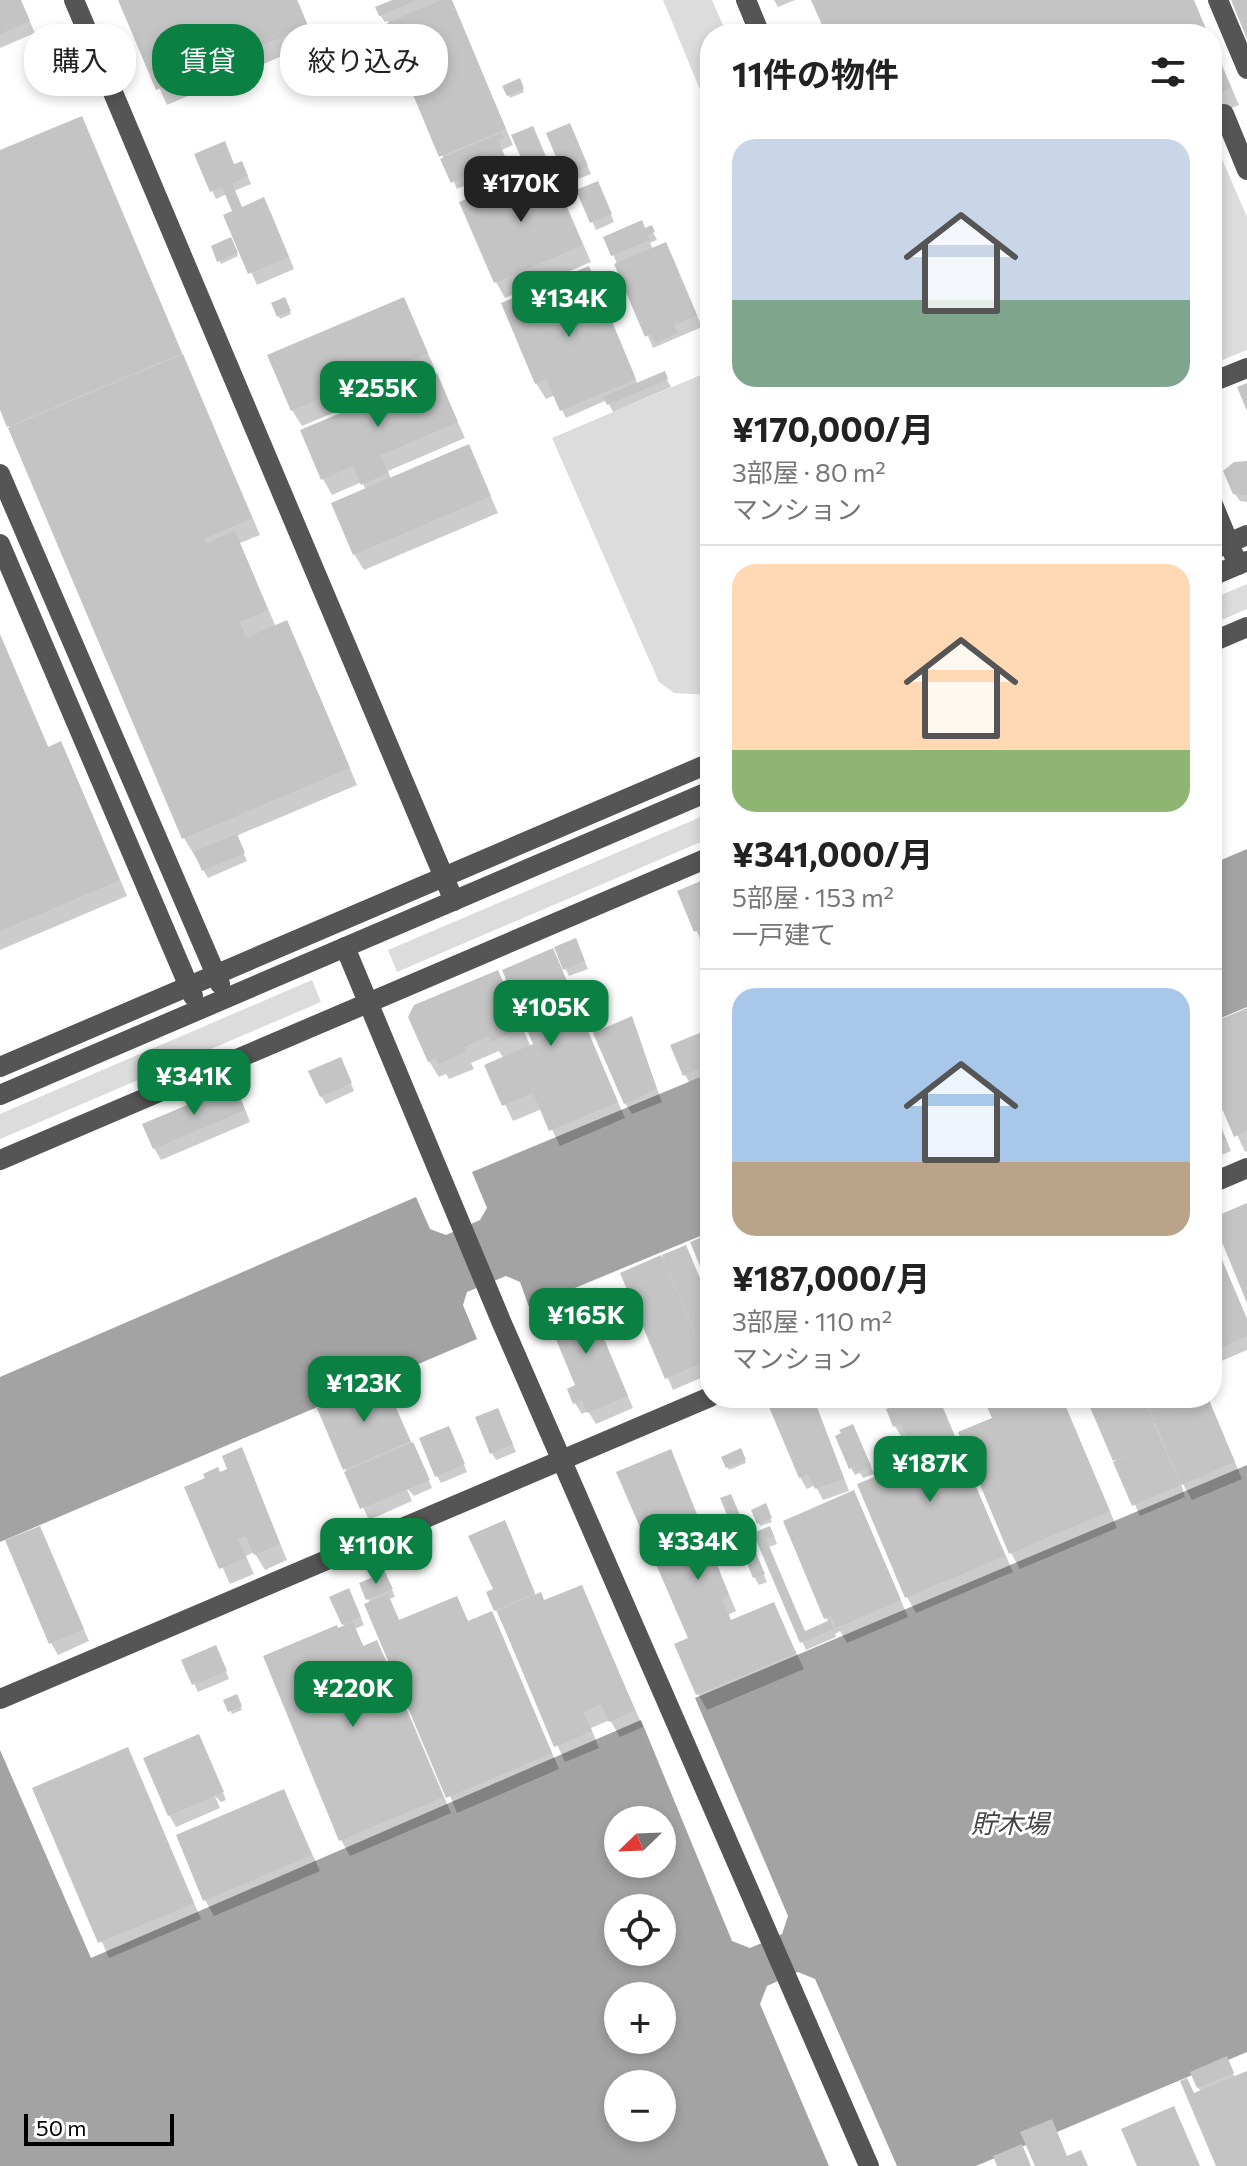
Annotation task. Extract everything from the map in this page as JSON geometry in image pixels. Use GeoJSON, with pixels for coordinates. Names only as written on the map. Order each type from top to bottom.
{"type":"FeatureCollection","features":[{"type":"Feature","properties":{"kind":"street"},"geometry":{"type":"LineString","coordinates":[[74,0],[454,901]]}},
{"type":"Feature","properties":{"kind":"street"},"geometry":{"type":"LineString","coordinates":[[746,0],[756,24]]}},
{"type":"Feature","properties":{"kind":"street"},"geometry":{"type":"LineString","coordinates":[[1218,0],[1247,69]]}},
{"type":"Feature","properties":{"kind":"street"},"geometry":{"type":"LineString","coordinates":[[1222,115],[1247,170]]}},
{"type":"Feature","properties":{"kind":"street"},"geometry":{"type":"LineString","coordinates":[[1222,378],[1247,368]]}},
{"type":"Feature","properties":{"kind":"street"},"geometry":{"type":"LineString","coordinates":[[0,474],[227,999]]}},
{"type":"Feature","properties":{"kind":"street"},"geometry":{"type":"LineString","coordinates":[[1222,572],[1243,563],[1229,542]]}},
{"type":"Feature","properties":{"kind":"street"},"geometry":{"type":"LineString","coordinates":[[0,544],[199,1010]]}},
{"type":"Feature","properties":{"kind":"street"},"geometry":{"type":"LineString","coordinates":[[1222,638],[1247,627]]}},
{"type":"Feature","properties":{"kind":"street"},"geometry":{"type":"LineString","coordinates":[[0,1067],[700,767]]}},
{"type":"Feature","properties":{"kind":"street"},"geometry":{"type":"LineString","coordinates":[[0,1095],[700,795]]}},
{"type":"Feature","properties":{"kind":"street"},"geometry":{"type":"LineString","coordinates":[[0,1160],[700,861]]}},
{"type":"Feature","properties":{"kind":"street"},"geometry":{"type":"LineString","coordinates":[[345,947],[501,1321],[564,1459],[869,2166]]}},
{"type":"Feature","properties":{"kind":"street"},"geometry":{"type":"LineString","coordinates":[[1222,1179],[1247,1168]]}},
{"type":"Feature","properties":{"kind":"street"},"geometry":{"type":"LineString","coordinates":[[1,1699],[700,1401]]}},
{"type":"Feature","properties":{"kind":"shaded area"},"geometry":{"type":"Polygon","coordinates":[[[663,0],[712,0],[723,24],[700,24],[700,90],[663,0]]]}},
{"type":"Feature","properties":{"kind":"shaded area"},"geometry":{"type":"Polygon","coordinates":[[[1222,159],[1247,217],[1247,350],[1222,360],[1222,159]]]}},
{"type":"Feature","properties":{"kind":"shaded area"},"geometry":{"type":"Polygon","coordinates":[[[700,375],[700,694],[674,693],[659,682],[552,438],[700,375]]]}},
{"type":"Feature","properties":{"kind":"shaded area"},"geometry":{"type":"Polygon","coordinates":[[[1247,584],[1247,609],[1222,620],[1222,595],[1247,584]]]}},
{"type":"Feature","properties":{"kind":"shaded area"},"geometry":{"type":"Polygon","coordinates":[[[700,817],[700,842],[397,972],[388,950],[700,817]]]}},
{"type":"Feature","properties":{"kind":"shaded area"},"geometry":{"type":"Polygon","coordinates":[[[312,980],[321,1002],[0,1139],[0,1114],[312,980]]]}},
{"type":"Feature","properties":{"kind":"water"},"geometry":{"type":"Polygon","coordinates":[[[1247,849],[1247,1007],[1222,1018],[1222,860],[1247,849]]]}},
{"type":"Feature","properties":{"kind":"water"},"geometry":{"type":"Polygon","coordinates":[[[700,1077],[700,1236],[529,1307],[520,1282],[506,1276],[467,1292],[463,1305],[477,1339],[0,1542],[0,1377],[416,1197],[430,1229],[446,1235],[480,1220],[487,1208],[472,1172],[700,1077]]]}},
{"type":"Feature","properties":{"kind":"water","name":"貯木場"},"geometry":{"type":"Polygon","coordinates":[[[1247,1465],[1247,2052],[976,2166],[897,2166],[815,1979],[798,1972],[767,1986],[760,2004],[829,2166],[0,2166],[0,1750],[91,1958],[641,1720],[732,1941],[750,1948],[782,1934],[788,1916],[695,1698],[1247,1465]]]}},
{"type":"Feature","properties":{"kind":"building"},"geometry":{"type":"Polygon","coordinates":[[[0,0],[21,0],[30,21],[0,34],[0,0]]]}},
{"type":"Feature","properties":{"kind":"building"},"geometry":{"type":"Polygon","coordinates":[[[118,0],[297,0],[307,24],[280,24],[280,38],[264,45],[264,24],[152,24],[152,81],[136,43],[136,24],[128,24],[118,0]]]}},
{"type":"Feature","properties":{"kind":"building"},"geometry":{"type":"Polygon","coordinates":[[[392,0],[417,0],[379,16],[375,7],[392,0]]]}},
{"type":"Feature","properties":{"kind":"building"},"geometry":{"type":"Polygon","coordinates":[[[442,0],[452,0],[506,129],[439,157],[414,96],[448,96],[448,24],[387,23],[442,0]]]}},
{"type":"Feature","properties":{"kind":"building"},"geometry":{"type":"Polygon","coordinates":[[[811,0],[1194,0],[1204,24],[822,24],[811,0]]]}},
{"type":"Feature","properties":{"kind":"building"},"geometry":{"type":"Polygon","coordinates":[[[1231,0],[1247,0],[1247,39],[1231,0]]]}},
{"type":"Feature","properties":{"kind":"building"},"geometry":{"type":"Polygon","coordinates":[[[1222,67],[1231,88],[1222,92],[1222,67]]]}},
{"type":"Feature","properties":{"kind":"building"},"geometry":{"type":"Polygon","coordinates":[[[520,78],[524,89],[507,96],[502,86],[520,78]]]}},
{"type":"Feature","properties":{"kind":"building"},"geometry":{"type":"Polygon","coordinates":[[[82,116],[182,353],[7,427],[0,410],[0,150],[82,116]]]}},
{"type":"Feature","properties":{"kind":"building"},"geometry":{"type":"Polygon","coordinates":[[[570,123],[588,166],[564,176],[546,133],[570,123]]]}},
{"type":"Feature","properties":{"kind":"building"},"geometry":{"type":"Polygon","coordinates":[[[533,126],[547,159],[526,169],[511,135],[533,126]]]}},
{"type":"Feature","properties":{"kind":"building"},"geometry":{"type":"Polygon","coordinates":[[[501,133],[504,138],[498,140],[506,159],[451,183],[440,159],[501,133]]]}},
{"type":"Feature","properties":{"kind":"building"},"geometry":{"type":"Polygon","coordinates":[[[225,141],[234,164],[242,161],[248,176],[232,183],[242,207],[264,197],[289,257],[248,274],[223,215],[232,211],[222,187],[210,192],[194,154],[225,141]]]}},
{"type":"Feature","properties":{"kind":"building"},"geometry":{"type":"Polygon","coordinates":[[[548,164],[583,245],[494,283],[459,202],[548,164]]]}},
{"type":"Feature","properties":{"kind":"building"},"geometry":{"type":"Polygon","coordinates":[[[598,181],[612,214],[590,223],[576,190],[598,181]]]}},
{"type":"Feature","properties":{"kind":"building"},"geometry":{"type":"Polygon","coordinates":[[[642,220],[645,228],[652,225],[655,232],[648,235],[650,240],[611,256],[603,237],[642,220]]]}},
{"type":"Feature","properties":{"kind":"building"},"geometry":{"type":"Polygon","coordinates":[[[231,237],[238,253],[217,262],[211,246],[231,237]]]}},
{"type":"Feature","properties":{"kind":"building"},"geometry":{"type":"Polygon","coordinates":[[[666,242],[697,315],[674,325],[678,333],[655,343],[651,334],[645,337],[614,264],[666,242]]]}},
{"type":"Feature","properties":{"kind":"building"},"geometry":{"type":"Polygon","coordinates":[[[589,266],[636,379],[560,411],[546,379],[535,384],[501,303],[589,266]]]}},
{"type":"Feature","properties":{"kind":"building"},"geometry":{"type":"Polygon","coordinates":[[[285,297],[291,311],[277,317],[271,303],[285,297]]]}},
{"type":"Feature","properties":{"kind":"building"},"geometry":{"type":"Polygon","coordinates":[[[404,297],[428,353],[352,385],[357,398],[343,404],[338,391],[291,411],[267,355],[404,297]]]}},
{"type":"Feature","properties":{"kind":"building"},"geometry":{"type":"Polygon","coordinates":[[[183,354],[252,518],[204,539],[206,543],[235,531],[268,610],[240,622],[246,638],[287,620],[350,768],[182,839],[8,428],[183,354]]]}},
{"type":"Feature","properties":{"kind":"building"},"geometry":{"type":"Polygon","coordinates":[[[665,371],[668,379],[607,405],[603,397],[665,371]]]}},
{"type":"Feature","properties":{"kind":"building"},"geometry":{"type":"Polygon","coordinates":[[[437,373],[458,422],[381,455],[388,473],[361,485],[353,466],[321,480],[300,430],[437,373]]]}},
{"type":"Feature","properties":{"kind":"building"},"geometry":{"type":"Polygon","coordinates":[[[1247,383],[1247,411],[1237,387],[1247,383]]]}},
{"type":"Feature","properties":{"kind":"building"},"geometry":{"type":"Polygon","coordinates":[[[469,444],[491,496],[353,555],[331,503],[469,444]]]}},
{"type":"Feature","properties":{"kind":"building"},"geometry":{"type":"Polygon","coordinates":[[[1247,461],[1247,495],[1233,494],[1223,471],[1234,462],[1247,461]]]}},
{"type":"Feature","properties":{"kind":"building"},"geometry":{"type":"Polygon","coordinates":[[[0,635],[48,747],[61,741],[120,880],[0,931],[0,635]]]}},
{"type":"Feature","properties":{"kind":"building"},"geometry":{"type":"Polygon","coordinates":[[[237,834],[245,853],[202,871],[194,852],[237,834]]]}},
{"type":"Feature","properties":{"kind":"building"},"geometry":{"type":"Polygon","coordinates":[[[700,881],[700,929],[694,932],[677,891],[700,881]]]}},
{"type":"Feature","properties":{"kind":"building"},"geometry":{"type":"Polygon","coordinates":[[[576,938],[585,961],[563,970],[554,947],[576,938]]]}},
{"type":"Feature","properties":{"kind":"building"},"geometry":{"type":"Polygon","coordinates":[[[553,948],[618,1102],[549,1131],[533,1093],[502,1106],[484,1065],[533,1044],[502,970],[553,948]]]}},
{"type":"Feature","properties":{"kind":"building"},"geometry":{"type":"Polygon","coordinates":[[[498,970],[523,1028],[492,1042],[489,1036],[464,1047],[466,1052],[438,1064],[436,1058],[428,1062],[408,1017],[414,1005],[498,970]]]}},
{"type":"Feature","properties":{"kind":"building"},"geometry":{"type":"Polygon","coordinates":[[[1247,1008],[1247,1131],[1234,1137],[1222,1109],[1222,1019],[1247,1008]]]}},
{"type":"Feature","properties":{"kind":"building"},"geometry":{"type":"Polygon","coordinates":[[[632,1016],[657,1089],[624,1104],[593,1033],[632,1016]]]}},
{"type":"Feature","properties":{"kind":"building"},"geometry":{"type":"Polygon","coordinates":[[[700,1033],[700,1068],[683,1076],[670,1045],[700,1033]]]}},
{"type":"Feature","properties":{"kind":"building"},"geometry":{"type":"Polygon","coordinates":[[[341,1057],[352,1083],[320,1097],[308,1071],[341,1057]]]}},
{"type":"Feature","properties":{"kind":"building"},"geometry":{"type":"Polygon","coordinates":[[[235,1085],[245,1110],[153,1149],[142,1124],[235,1085]]]}},
{"type":"Feature","properties":{"kind":"building"},"geometry":{"type":"Polygon","coordinates":[[[1247,1203],[1247,1303],[1222,1242],[1222,1214],[1247,1203]]]}},
{"type":"Feature","properties":{"kind":"building"},"geometry":{"type":"Polygon","coordinates":[[[700,1238],[700,1266],[690,1242],[700,1238]]]}},
{"type":"Feature","properties":{"kind":"building"},"geometry":{"type":"Polygon","coordinates":[[[686,1245],[700,1278],[700,1345],[662,1255],[686,1245]]]}},
{"type":"Feature","properties":{"kind":"building"},"geometry":{"type":"Polygon","coordinates":[[[661,1255],[700,1347],[700,1364],[665,1379],[620,1273],[661,1255]]]}},
{"type":"Feature","properties":{"kind":"building"},"geometry":{"type":"Polygon","coordinates":[[[1222,1260],[1247,1319],[1247,1336],[1222,1347],[1222,1260]]]}},
{"type":"Feature","properties":{"kind":"building"},"geometry":{"type":"Polygon","coordinates":[[[586,1296],[628,1396],[587,1413],[582,1400],[573,1404],[567,1389],[575,1385],[545,1313],[586,1296]]]}},
{"type":"Feature","properties":{"kind":"building"},"geometry":{"type":"Polygon","coordinates":[[[384,1379],[410,1441],[343,1470],[317,1408],[384,1379]]]}},
{"type":"Feature","properties":{"kind":"building"},"geometry":{"type":"Polygon","coordinates":[[[498,1408],[513,1444],[490,1454],[475,1417],[498,1408]]]}},
{"type":"Feature","properties":{"kind":"building"},"geometry":{"type":"Polygon","coordinates":[[[769,1408],[817,1408],[844,1479],[815,1489],[808,1474],[799,1478],[769,1408]]]}},
{"type":"Feature","properties":{"kind":"building"},"geometry":{"type":"Polygon","coordinates":[[[943,1408],[1005,1556],[905,1598],[857,1484],[916,1460],[901,1423],[893,1427],[886,1409],[943,1408]]]}},
{"type":"Feature","properties":{"kind":"building"},"geometry":{"type":"Polygon","coordinates":[[[988,1408],[1066,1408],[1110,1511],[1009,1554],[958,1432],[992,1418],[988,1408]]]}},
{"type":"Feature","properties":{"kind":"building"},"geometry":{"type":"Polygon","coordinates":[[[1090,1408],[1147,1408],[1180,1485],[1132,1506],[1113,1462],[1150,1446],[1113,1461],[1090,1408]]]}},
{"type":"Feature","properties":{"kind":"building"},"geometry":{"type":"Polygon","coordinates":[[[1149,1408],[1212,1408],[1235,1462],[1181,1485],[1149,1408]]]}},
{"type":"Feature","properties":{"kind":"building"},"geometry":{"type":"Polygon","coordinates":[[[853,1424],[871,1466],[857,1472],[855,1466],[849,1469],[835,1436],[841,1433],[839,1430],[853,1424]]]}},
{"type":"Feature","properties":{"kind":"building"},"geometry":{"type":"Polygon","coordinates":[[[449,1426],[465,1464],[435,1477],[419,1438],[449,1426]]]}},
{"type":"Feature","properties":{"kind":"building"},"geometry":{"type":"Polygon","coordinates":[[[413,1442],[430,1480],[360,1509],[344,1472],[413,1442]]]}},
{"type":"Feature","properties":{"kind":"building"},"geometry":{"type":"Polygon","coordinates":[[[242,1447],[280,1544],[254,1555],[246,1536],[238,1539],[246,1558],[219,1569],[184,1487],[205,1478],[203,1474],[218,1467],[220,1472],[227,1469],[222,1456],[242,1447]]]}},
{"type":"Feature","properties":{"kind":"building"},"geometry":{"type":"Polygon","coordinates":[[[741,1448],[746,1460],[726,1468],[721,1457],[741,1448]]]}},
{"type":"Feature","properties":{"kind":"building"},"geometry":{"type":"Polygon","coordinates":[[[671,1449],[729,1595],[722,1598],[731,1620],[774,1602],[796,1653],[696,1695],[674,1644],[688,1638],[616,1472],[671,1449]]]}},
{"type":"Feature","properties":{"kind":"building"},"geometry":{"type":"Polygon","coordinates":[[[854,1490],[901,1600],[836,1628],[831,1616],[824,1619],[783,1521],[854,1490]]]}},
{"type":"Feature","properties":{"kind":"building"},"geometry":{"type":"Polygon","coordinates":[[[731,1494],[765,1574],[753,1578],[720,1498],[731,1494]]]}},
{"type":"Feature","properties":{"kind":"building"},"geometry":{"type":"Polygon","coordinates":[[[766,1503],[772,1518],[757,1524],[751,1510],[766,1503]]]}},
{"type":"Feature","properties":{"kind":"building"},"geometry":{"type":"Polygon","coordinates":[[[505,1520],[535,1593],[494,1611],[486,1592],[493,1589],[468,1536],[505,1520]]]}},
{"type":"Feature","properties":{"kind":"building"},"geometry":{"type":"Polygon","coordinates":[[[40,1526],[84,1629],[49,1644],[5,1540],[40,1526]]]}},
{"type":"Feature","properties":{"kind":"building"},"geometry":{"type":"Polygon","coordinates":[[[770,1526],[774,1536],[766,1539],[805,1631],[830,1620],[834,1629],[800,1643],[753,1533],[770,1526]]]}},
{"type":"Feature","properties":{"kind":"building"},"geometry":{"type":"Polygon","coordinates":[[[385,1572],[393,1589],[366,1600],[359,1583],[385,1572]]]}},
{"type":"Feature","properties":{"kind":"building"},"geometry":{"type":"Polygon","coordinates":[[[582,1585],[635,1710],[609,1722],[601,1704],[583,1712],[592,1731],[554,1747],[497,1611],[541,1592],[544,1600],[582,1585]]]}},
{"type":"Feature","properties":{"kind":"building"},"geometry":{"type":"Polygon","coordinates":[[[349,1588],[361,1617],[342,1625],[329,1597],[349,1588]]]}},
{"type":"Feature","properties":{"kind":"building"},"geometry":{"type":"Polygon","coordinates":[[[388,1594],[399,1620],[457,1596],[468,1621],[492,1611],[552,1753],[446,1798],[364,1604],[388,1594]]]}},
{"type":"Feature","properties":{"kind":"building"},"geometry":{"type":"Polygon","coordinates":[[[353,1622],[363,1646],[377,1640],[443,1797],[339,1841],[263,1656],[337,1625],[338,1628],[353,1622]]]}},
{"type":"Feature","properties":{"kind":"building"},"geometry":{"type":"Polygon","coordinates":[[[216,1645],[227,1671],[192,1685],[181,1660],[216,1645]]]}},
{"type":"Feature","properties":{"kind":"building"},"geometry":{"type":"Polygon","coordinates":[[[237,1694],[242,1706],[228,1712],[223,1700],[237,1694]]]}},
{"type":"Feature","properties":{"kind":"building"},"geometry":{"type":"Polygon","coordinates":[[[199,1734],[224,1792],[168,1816],[143,1758],[199,1734]]]}},
{"type":"Feature","properties":{"kind":"building"},"geometry":{"type":"Polygon","coordinates":[[[128,1747],[194,1903],[98,1943],[32,1788],[128,1747]]]}},
{"type":"Feature","properties":{"kind":"building"},"geometry":{"type":"Polygon","coordinates":[[[284,1789],[312,1855],[203,1901],[176,1835],[284,1789]]]}},
{"type":"Feature","properties":{"kind":"building"},"geometry":{"type":"Polygon","coordinates":[[[1227,2056],[1234,2073],[1197,2088],[1190,2072],[1227,2056]]]}},
{"type":"Feature","properties":{"kind":"building"},"geometry":{"type":"Polygon","coordinates":[[[1247,2071],[1247,2166],[1216,2166],[1180,2081],[1187,2078],[1194,2093],[1247,2071]]]}},
{"type":"Feature","properties":{"kind":"building"},"geometry":{"type":"Polygon","coordinates":[[[1174,2106],[1200,2166],[1137,2166],[1121,2129],[1174,2106]]]}},
{"type":"Feature","properties":{"kind":"building"},"geometry":{"type":"Polygon","coordinates":[[[1052,2119],[1067,2156],[1081,2150],[1088,2166],[1035,2166],[1020,2132],[1052,2119]]]}},
{"type":"Feature","properties":{"kind":"building"},"geometry":{"type":"Polygon","coordinates":[[[1022,2144],[1031,2166],[997,2166],[993,2156],[1022,2144]]]}}]}
